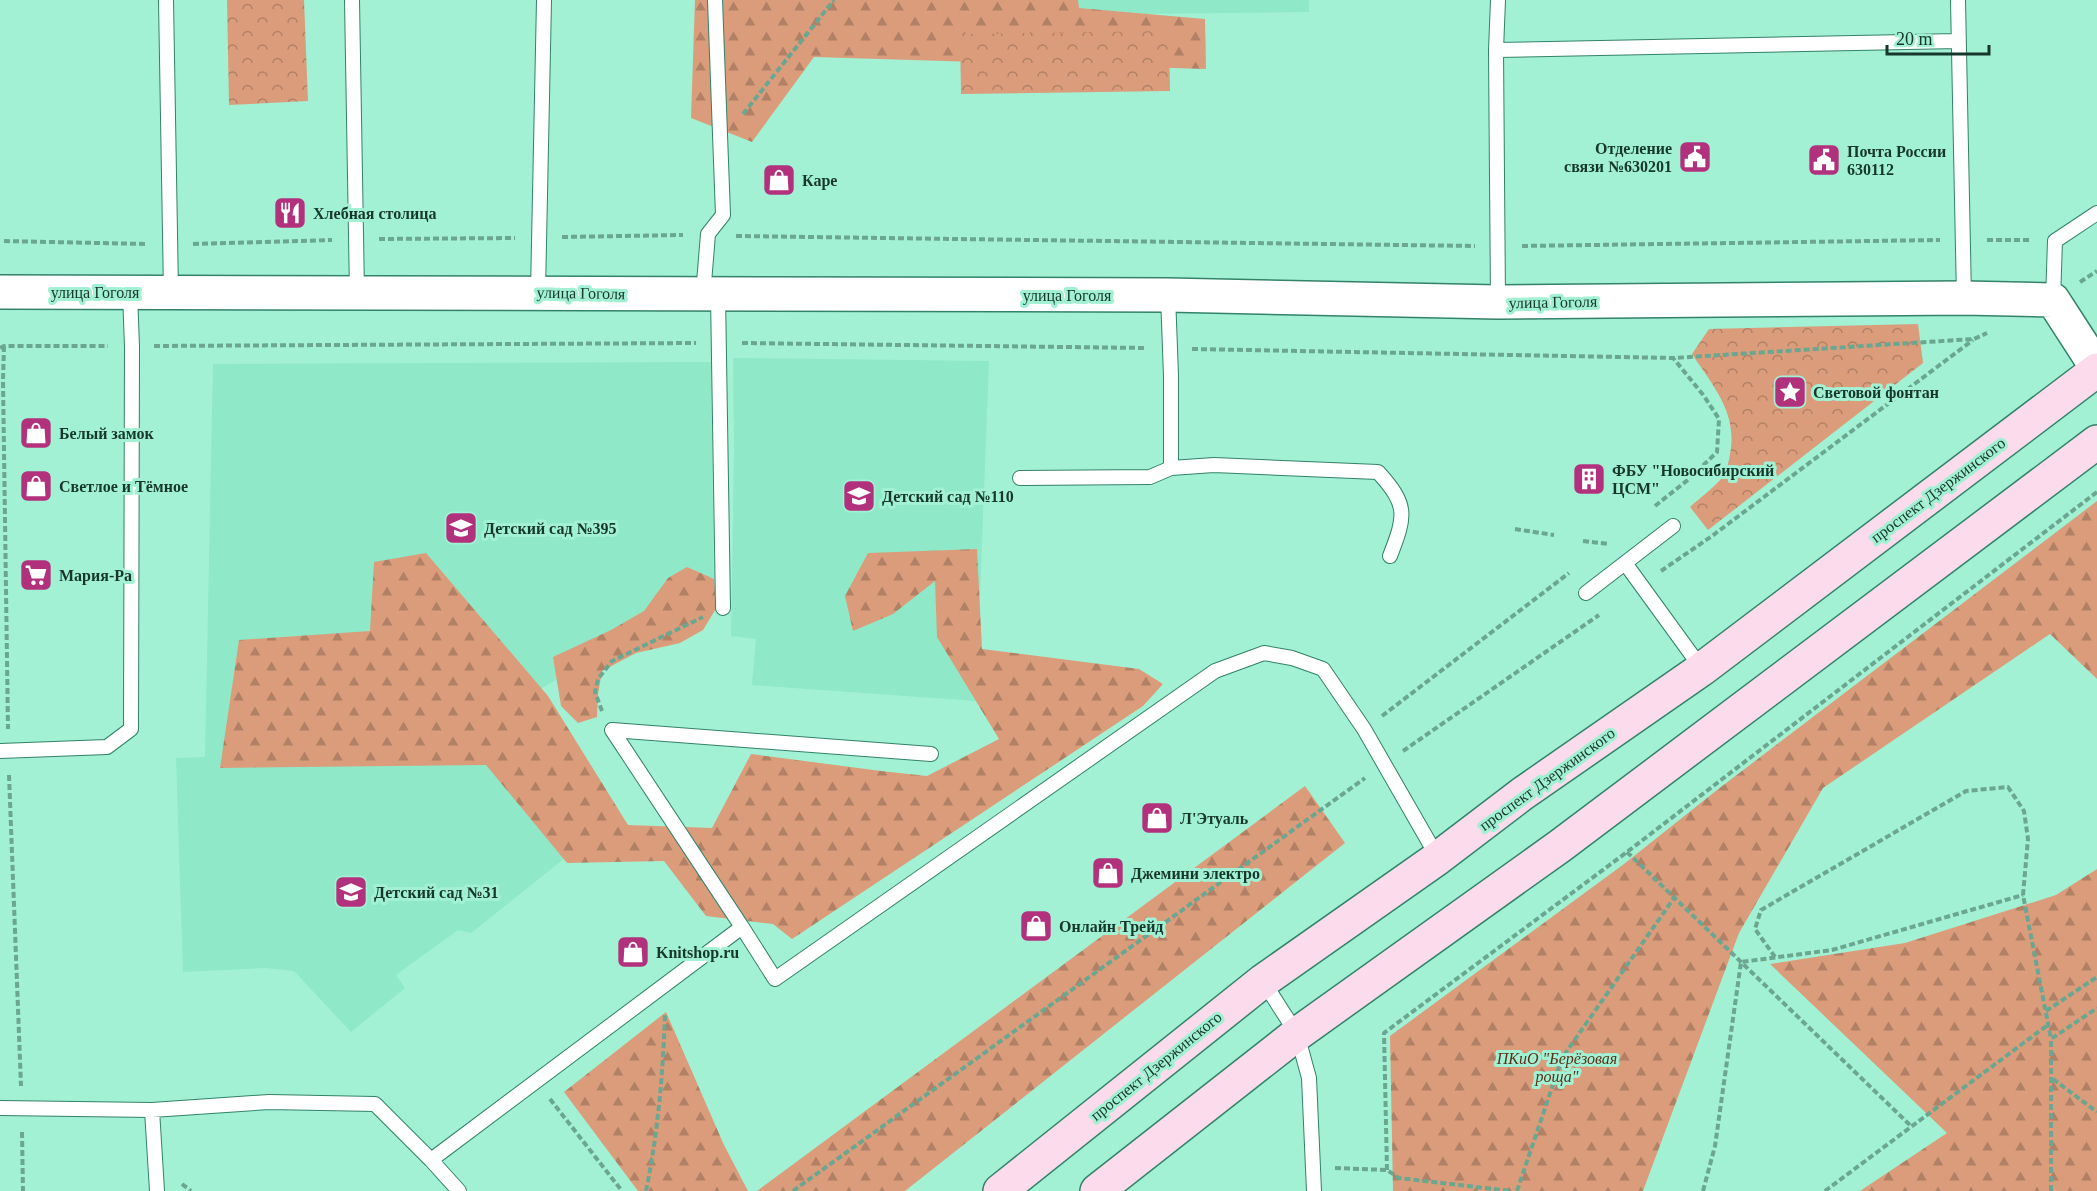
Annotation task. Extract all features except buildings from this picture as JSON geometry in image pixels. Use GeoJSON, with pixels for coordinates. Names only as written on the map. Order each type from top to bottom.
{"type":"FeatureCollection","features":[{"type":"Feature","properties":{"kind":"main road","name":"проспект Дзержинского"},"geometry":{"type":"LineString","coordinates":[[1000,1191],[1263,981],[1438,858],[1522,794],[1702,669],[2097,369]]}},
{"type":"Feature","properties":{"kind":"main road"},"geometry":{"type":"LineString","coordinates":[[1097,1191],[1297,1034],[1560,846],[2097,442]]}},
{"type":"Feature","properties":{"kind":"street","name":"улица Гоголя"},"geometry":{"type":"LineString","coordinates":[[0,292],[1168,295],[1498,302],[1964,297],[2053,300]]}},
{"type":"Feature","properties":{"kind":"street"},"geometry":{"type":"LineString","coordinates":[[2053,300],[2097,369]]}},
{"type":"Feature","properties":{"kind":"lane"},"geometry":{"type":"LineString","coordinates":[[166,0],[171,292]]}},
{"type":"Feature","properties":{"kind":"lane"},"geometry":{"type":"LineString","coordinates":[[352,0],[357,293]]}},
{"type":"Feature","properties":{"kind":"lane"},"geometry":{"type":"LineString","coordinates":[[538,292],[544,0]]}},
{"type":"Feature","properties":{"kind":"lane"},"geometry":{"type":"LineString","coordinates":[[715,0],[723,215],[708,234],[711,295],[719,342],[723,608]]}},
{"type":"Feature","properties":{"kind":"lane"},"geometry":{"type":"LineString","coordinates":[[1498,0],[1496,50],[1498,302]]}},
{"type":"Feature","properties":{"kind":"lane"},"geometry":{"type":"LineString","coordinates":[[1958,0],[1964,297]]}},
{"type":"Feature","properties":{"kind":"lane"},"geometry":{"type":"LineString","coordinates":[[1496,50],[1958,41]]}},
{"type":"Feature","properties":{"kind":"lane"},"geometry":{"type":"LineString","coordinates":[[2053,300],[2055,241],[2097,213]]}},
{"type":"Feature","properties":{"kind":"lane"},"geometry":{"type":"LineString","coordinates":[[0,751],[107,747],[131,729],[132,346],[130,293]]}},
{"type":"Feature","properties":{"kind":"lane"},"geometry":{"type":"LineString","coordinates":[[1168,295],[1171,468]]}},
{"type":"Feature","properties":{"kind":"lane"},"geometry":{"type":"LineString","coordinates":[[1020,478],[1150,477],[1171,468],[1214,465],[1378,471],[1395,491],[1402,510],[1400,531],[1390,556]]}},
{"type":"Feature","properties":{"kind":"lane"},"geometry":{"type":"LineString","coordinates":[[1586,593],[1673,526]]}},
{"type":"Feature","properties":{"kind":"lane"},"geometry":{"type":"LineString","coordinates":[[1625,563],[1702,669]]}},
{"type":"Feature","properties":{"kind":"lane"},"geometry":{"type":"LineString","coordinates":[[612,730],[775,979],[1215,671],[1264,652],[1292,658],[1323,669],[1364,729],[1438,858]]}},
{"type":"Feature","properties":{"kind":"lane"},"geometry":{"type":"LineString","coordinates":[[612,730],[931,754]]}},
{"type":"Feature","properties":{"kind":"lane"},"geometry":{"type":"LineString","coordinates":[[431,1160],[741,927]]}},
{"type":"Feature","properties":{"kind":"lane"},"geometry":{"type":"LineString","coordinates":[[1263,981],[1297,1034],[1309,1078],[1314,1191]]}},
{"type":"Feature","properties":{"kind":"lane"},"geometry":{"type":"LineString","coordinates":[[0,1108],[152,1110],[269,1102],[375,1104],[459,1191]]}},
{"type":"Feature","properties":{"kind":"lane"},"geometry":{"type":"LineString","coordinates":[[152,1110],[157,1191]]}},
{"type":"Feature","properties":{"kind":"path"},"geometry":{"type":"LineString","coordinates":[[720,143],[834,0]]}},
{"type":"Feature","properties":{"kind":"path"},"geometry":{"type":"LineString","coordinates":[[4,241],[171,244],[708,234],[744,237],[1498,246],[1963,239],[2055,241]]}},
{"type":"Feature","properties":{"kind":"path"},"geometry":{"type":"LineString","coordinates":[[2053,300],[2097,271]]}},
{"type":"Feature","properties":{"kind":"path"},"geometry":{"type":"LineString","coordinates":[[793,1191],[1384,764],[1712,536],[1974,339],[1994,329]]}},
{"type":"Feature","properties":{"kind":"path"},"geometry":{"type":"LineString","coordinates":[[0,348],[4,346],[719,342],[1674,358],[1974,339]]}},
{"type":"Feature","properties":{"kind":"path"},"geometry":{"type":"LineString","coordinates":[[1653,507],[1689,479],[1717,453],[1719,418],[1674,358]]}},
{"type":"Feature","properties":{"kind":"path"},"geometry":{"type":"LineString","coordinates":[[1387,1170],[1384,1033],[1627,852],[2097,492]]}},
{"type":"Feature","properties":{"kind":"path"},"geometry":{"type":"LineString","coordinates":[[1515,529],[1554,535]]}},
{"type":"Feature","properties":{"kind":"path"},"geometry":{"type":"LineString","coordinates":[[1599,550],[1608,543]]}},
{"type":"Feature","properties":{"kind":"path"},"geometry":{"type":"LineString","coordinates":[[1364,729],[1570,572]]}},
{"type":"Feature","properties":{"kind":"path"},"geometry":{"type":"LineString","coordinates":[[612,730],[603,717],[595,692],[598,679],[612,661],[723,608]]}},
{"type":"Feature","properties":{"kind":"path"},"geometry":{"type":"LineString","coordinates":[[1775,957],[1755,929],[1761,910],[1966,790],[2008,787],[2024,811],[2028,839],[2023,895],[2051,1039],[2051,1191]]}},
{"type":"Feature","properties":{"kind":"path"},"geometry":{"type":"LineString","coordinates":[[1627,852],[1911,1126]]}},
{"type":"Feature","properties":{"kind":"path"},"geometry":{"type":"LineString","coordinates":[[1741,962],[1832,951],[2023,895]]}},
{"type":"Feature","properties":{"kind":"path"},"geometry":{"type":"LineString","coordinates":[[1517,1191],[1562,1058],[1674,898]]}},
{"type":"Feature","properties":{"kind":"path"},"geometry":{"type":"LineString","coordinates":[[1703,1191],[1714,1146],[1741,962]]}},
{"type":"Feature","properties":{"kind":"path"},"geometry":{"type":"LineString","coordinates":[[2046,1011],[2097,976]]}},
{"type":"Feature","properties":{"kind":"path"},"geometry":{"type":"LineString","coordinates":[[646,1191],[654,1154],[663,1073],[667,983]]}},
{"type":"Feature","properties":{"kind":"path"},"geometry":{"type":"LineString","coordinates":[[2051,1039],[2097,1008]]}},
{"type":"Feature","properties":{"kind":"path"},"geometry":{"type":"LineString","coordinates":[[1825,1191],[2049,1024]]}},
{"type":"Feature","properties":{"kind":"path"},"geometry":{"type":"LineString","coordinates":[[2052,1078],[2097,1112]]}},
{"type":"Feature","properties":{"kind":"path"},"geometry":{"type":"LineString","coordinates":[[537,1082],[622,1191]]}},
{"type":"Feature","properties":{"kind":"path"},"geometry":{"type":"LineString","coordinates":[[1314,1168],[1387,1170],[1399,1178],[1511,1191]]}},
{"type":"Feature","properties":{"kind":"shaded area"},"geometry":{"type":"Polygon","coordinates":[[[733,0],[1309,0],[1309,12],[820,18],[733,0]]]}},
{"type":"Feature","properties":{"kind":"shaded area","name":"Детский сад №110"},"geometry":{"type":"Polygon","coordinates":[[[733,358],[989,361],[976,701],[752,685],[756,639],[731,636],[733,358]]]}},
{"type":"Feature","properties":{"kind":"shaded area","name":"Детский сад №395"},"geometry":{"type":"Polygon","coordinates":[[[711,362],[714,599],[585,663],[528,696],[570,854],[471,933],[458,930],[396,975],[405,988],[351,1032],[294,971],[266,968],[183,972],[176,758],[205,757],[213,364],[711,362]]]}},
{"type":"Feature","properties":{"kind":"green space"},"geometry":{"type":"Polygon","coordinates":[[[227,0],[304,0],[308,101],[229,105],[227,0]]]}},
{"type":"Feature","properties":{"kind":"green space"},"geometry":{"type":"Polygon","coordinates":[[[695,0],[1078,0],[1079,8],[1205,19],[1206,69],[814,57],[752,142],[691,118],[695,0]]]}},
{"type":"Feature","properties":{"kind":"green space"},"geometry":{"type":"Polygon","coordinates":[[[1169,31],[1170,91],[961,94],[960,34],[1169,31]]]}},
{"type":"Feature","properties":{"kind":"green space"},"geometry":{"type":"Polygon","coordinates":[[[1918,324],[1923,363],[1708,530],[1690,507],[1723,477],[1729,460],[1732,439],[1722,401],[1692,354],[1709,329],[1918,324]]]}},
{"type":"Feature","properties":{"kind":"green space","name":"ПКиО \"Берёзовая роща\""},"geometry":{"type":"Polygon","coordinates":[[[2097,501],[2097,679],[2050,634],[1823,788],[1739,933],[1643,1191],[1393,1191],[1390,1036],[1624,864],[1717,790],[2097,501]]]}},
{"type":"Feature","properties":{"kind":"green space"},"geometry":{"type":"Polygon","coordinates":[[[977,549],[982,649],[1139,669],[1163,684],[1143,706],[792,939],[773,924],[706,916],[664,861],[567,863],[486,765],[220,768],[239,640],[370,631],[374,562],[426,553],[548,696],[628,825],[712,828],[751,754],[927,776],[999,739],[937,637],[935,581],[893,614],[853,631],[845,596],[868,553],[977,549]]]}},
{"type":"Feature","properties":{"kind":"green space"},"geometry":{"type":"Polygon","coordinates":[[[687,567],[714,579],[717,607],[703,630],[680,643],[636,653],[602,671],[597,717],[578,723],[561,706],[553,657],[611,630],[644,611],[668,578],[687,567]]]}},
{"type":"Feature","properties":{"kind":"green space"},"geometry":{"type":"Polygon","coordinates":[[[1305,786],[1345,843],[905,1191],[757,1191],[1305,786]]]}},
{"type":"Feature","properties":{"kind":"green space"},"geometry":{"type":"Polygon","coordinates":[[[2097,869],[2097,1191],[1860,1191],[1947,1133],[1770,964],[1905,943],[2056,895],[2097,869]]]}},
{"type":"Feature","properties":{"kind":"green space"},"geometry":{"type":"Polygon","coordinates":[[[666,1012],[724,1145],[748,1191],[638,1191],[564,1092],[666,1012]]]}},
{"type":"Feature","properties":{"kind":"place","name":"Отделение связи №630201"},"geometry":{"type":"Point","coordinates":[1695,157]}},
{"type":"Feature","properties":{"kind":"place","name":"Почта России 630112"},"geometry":{"type":"Point","coordinates":[1824,160]}},
{"type":"Feature","properties":{"kind":"place","name":"Каре"},"geometry":{"type":"Point","coordinates":[779,180]}},
{"type":"Feature","properties":{"kind":"place","name":"Хлебная столица"},"geometry":{"type":"Point","coordinates":[290,213]}},
{"type":"Feature","properties":{"kind":"place","name":"Световой фонтан"},"geometry":{"type":"Point","coordinates":[1790,392]}},
{"type":"Feature","properties":{"kind":"place","name":"Белый замок"},"geometry":{"type":"Point","coordinates":[36,433]}},
{"type":"Feature","properties":{"kind":"place","name":"ФБУ \"Новосибирский ЦСМ\""},"geometry":{"type":"Point","coordinates":[1589,479]}},
{"type":"Feature","properties":{"kind":"place","name":"Светлое и Тёмное"},"geometry":{"type":"Point","coordinates":[36,486]}},
{"type":"Feature","properties":{"kind":"place","name":"Детский сад №110"},"geometry":{"type":"Point","coordinates":[859,496]}},
{"type":"Feature","properties":{"kind":"place","name":"Детский сад №395"},"geometry":{"type":"Point","coordinates":[461,528]}},
{"type":"Feature","properties":{"kind":"place","name":"Мария-Ра"},"geometry":{"type":"Point","coordinates":[36,575]}},
{"type":"Feature","properties":{"kind":"place","name":"Л'Этуаль"},"geometry":{"type":"Point","coordinates":[1157,818]}},
{"type":"Feature","properties":{"kind":"place","name":"Джемини электро"},"geometry":{"type":"Point","coordinates":[1108,873]}},
{"type":"Feature","properties":{"kind":"place","name":"Детский сад №31"},"geometry":{"type":"Point","coordinates":[351,892]}},
{"type":"Feature","properties":{"kind":"place","name":"Онлайн Трейд"},"geometry":{"type":"Point","coordinates":[1036,926]}},
{"type":"Feature","properties":{"kind":"place","name":"Knitshop.ru"},"geometry":{"type":"Point","coordinates":[633,952]}}]}
